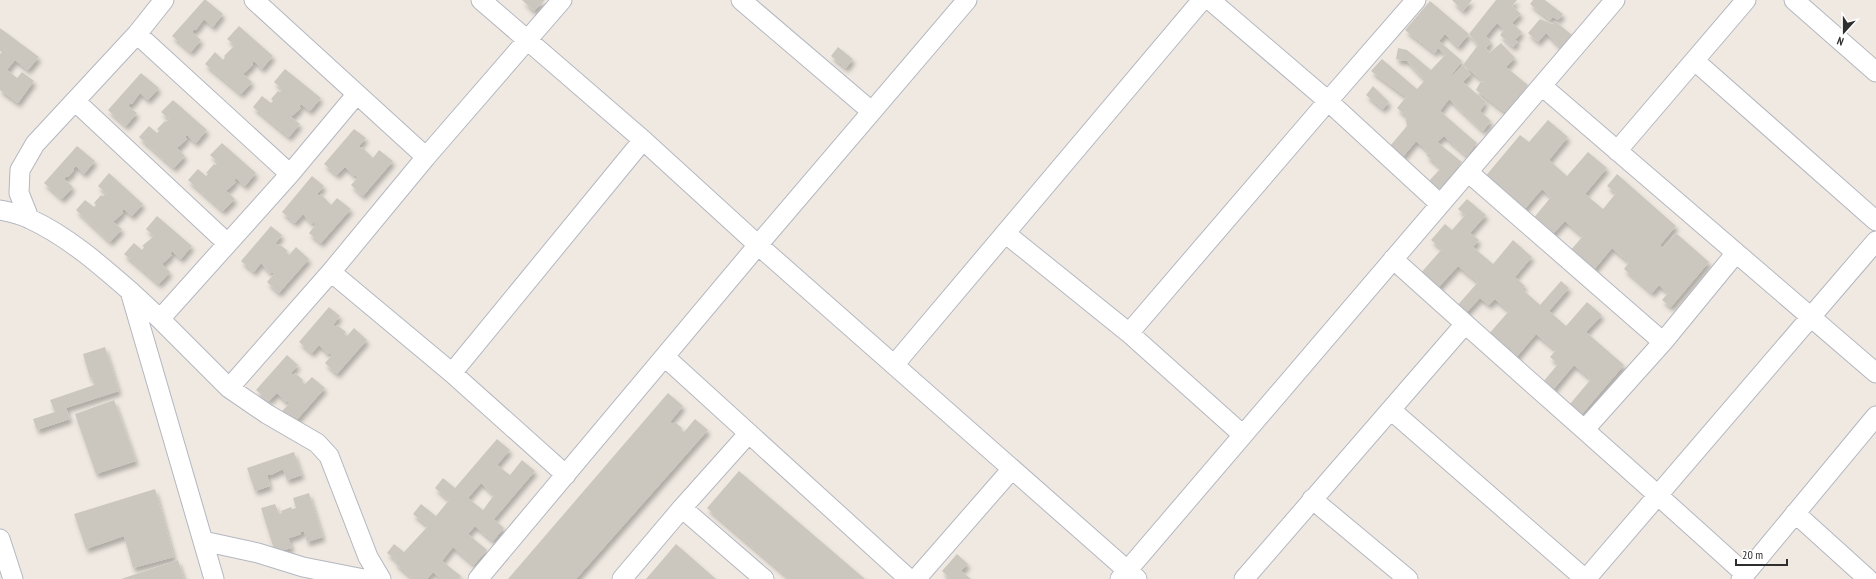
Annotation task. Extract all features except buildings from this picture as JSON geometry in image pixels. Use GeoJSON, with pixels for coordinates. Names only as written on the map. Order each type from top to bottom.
{"type":"FeatureCollection","features":[{"type":"Feature","properties":{"kind":"street"},"geometry":{"type":"LineString","coordinates":[[29,218],[19,193],[20,170],[35,144],[138,34],[164,0]]}},
{"type":"Feature","properties":{"kind":"street"},"geometry":{"type":"LineString","coordinates":[[254,0],[356,96],[426,157]]}},
{"type":"Feature","properties":{"kind":"street"},"geometry":{"type":"LineString","coordinates":[[481,0],[643,140],[758,246],[1012,469],[1128,576],[1243,435],[1615,0]]}},
{"type":"Feature","properties":{"kind":"street"},"geometry":{"type":"LineString","coordinates":[[229,388],[331,272],[426,157],[562,0]]}},
{"type":"Feature","properties":{"kind":"street"},"geometry":{"type":"LineString","coordinates":[[741,0],[871,111]]}},
{"type":"Feature","properties":{"kind":"street"},"geometry":{"type":"LineString","coordinates":[[478,579],[966,0]]}},
{"type":"Feature","properties":{"kind":"street"},"geometry":{"type":"LineString","coordinates":[[894,365],[1202,0]]}},
{"type":"Feature","properties":{"kind":"street"},"geometry":{"type":"LineString","coordinates":[[1210,0],[1328,101],[1440,204]]}},
{"type":"Feature","properties":{"kind":"street"},"geometry":{"type":"LineString","coordinates":[[1129,333],[1416,0]]}},
{"type":"Feature","properties":{"kind":"street"},"geometry":{"type":"LineString","coordinates":[[1616,150],[1695,61],[1746,0]]}},
{"type":"Feature","properties":{"kind":"street"},"geometry":{"type":"LineString","coordinates":[[1794,0],[1876,72]]}},
{"type":"Feature","properties":{"kind":"street"},"geometry":{"type":"LineString","coordinates":[[138,34],[290,174]]}},
{"type":"Feature","properties":{"kind":"street"},"geometry":{"type":"LineString","coordinates":[[1695,61],[1876,221]]}},
{"type":"Feature","properties":{"kind":"street"},"geometry":{"type":"LineString","coordinates":[[1542,86],[1876,373]]}},
{"type":"Feature","properties":{"kind":"street"},"geometry":{"type":"LineString","coordinates":[[160,318],[290,174],[356,96]]}},
{"type":"Feature","properties":{"kind":"street"},"geometry":{"type":"LineString","coordinates":[[75,101],[227,243]]}},
{"type":"Feature","properties":{"kind":"street"},"geometry":{"type":"LineString","coordinates":[[452,373],[643,140]]}},
{"type":"Feature","properties":{"kind":"street"},"geometry":{"type":"LineString","coordinates":[[1468,172],[1663,342]]}},
{"type":"Feature","properties":{"kind":"street"},"geometry":{"type":"LineString","coordinates":[[0,210],[29,218],[67,240],[130,291],[160,318],[229,388],[267,414],[316,443],[329,456],[368,557],[380,579]]}},
{"type":"Feature","properties":{"kind":"street"},"geometry":{"type":"LineString","coordinates":[[1005,233],[1129,333],[1243,435]]}},
{"type":"Feature","properties":{"kind":"street"},"geometry":{"type":"LineString","coordinates":[[1391,410],[1585,579],[1876,241]]}},
{"type":"Feature","properties":{"kind":"street"},"geometry":{"type":"LineString","coordinates":[[1585,429],[1663,342],[1736,253]]}},
{"type":"Feature","properties":{"kind":"street"},"geometry":{"type":"LineString","coordinates":[[1394,259],[1658,495],[1743,577],[1794,513],[1876,416]]}},
{"type":"Feature","properties":{"kind":"street"},"geometry":{"type":"LineString","coordinates":[[331,272],[452,373],[566,475]]}},
{"type":"Feature","properties":{"kind":"street"},"geometry":{"type":"LineString","coordinates":[[130,291],[214,579]]}},
{"type":"Feature","properties":{"kind":"street"},"geometry":{"type":"LineString","coordinates":[[1244,579],[1465,324]]}},
{"type":"Feature","properties":{"kind":"street"},"geometry":{"type":"LineString","coordinates":[[665,357],[909,579]]}},
{"type":"Feature","properties":{"kind":"street"},"geometry":{"type":"LineString","coordinates":[[622,579],[682,508],[749,433]]}},
{"type":"Feature","properties":{"kind":"street"},"geometry":{"type":"LineString","coordinates":[[916,579],[1012,469]]}},
{"type":"Feature","properties":{"kind":"street"},"geometry":{"type":"LineString","coordinates":[[1312,499],[1408,579]]}},
{"type":"Feature","properties":{"kind":"street"},"geometry":{"type":"LineString","coordinates":[[682,508],[764,579]]}},
{"type":"Feature","properties":{"kind":"street"},"geometry":{"type":"LineString","coordinates":[[1794,513],[1868,579]]}},
{"type":"Feature","properties":{"kind":"street"},"geometry":{"type":"LineString","coordinates":[[0,539],[13,579]]}},
{"type":"Feature","properties":{"kind":"street"},"geometry":{"type":"LineString","coordinates":[[203,541],[258,553],[303,567],[364,579]]}}]}
